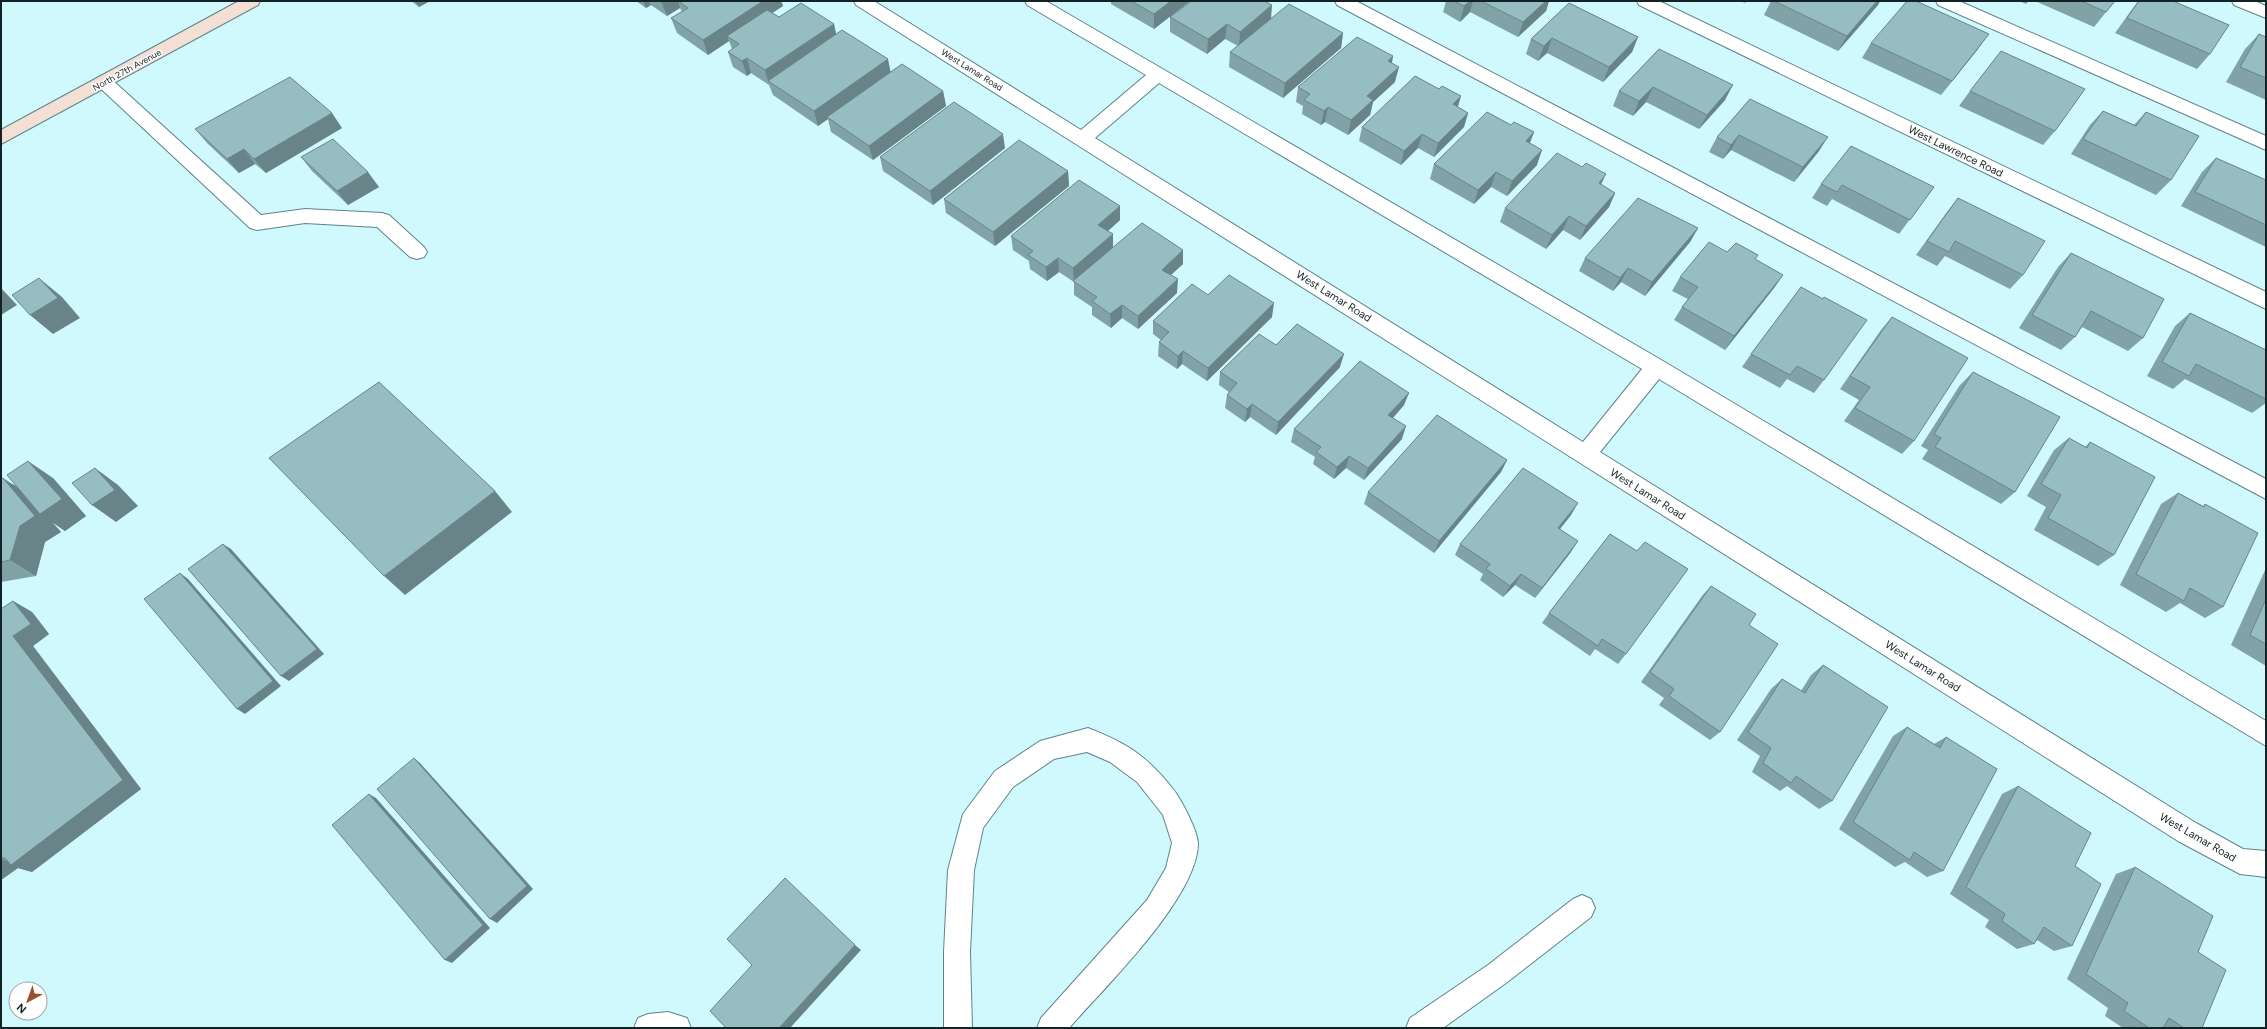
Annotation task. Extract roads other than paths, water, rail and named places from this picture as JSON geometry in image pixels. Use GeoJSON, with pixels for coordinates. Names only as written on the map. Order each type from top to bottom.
{"type":"FeatureCollection","features":[{"type":"Feature","properties":{"kind":"main road","name":"North 27th Avenue"},"geometry":{"type":"LineString","coordinates":[[1,138],[252,1]]}},
{"type":"Feature","properties":{"kind":"street","name":"West Lamar Road"},"geometry":{"type":"LineString","coordinates":[[862,1],[1585,456],[1813,596],[2187,832],[2240,861],[2266,864]]}},
{"type":"Feature","properties":{"kind":"street"},"geometry":{"type":"LineString","coordinates":[[1033,1],[1656,367],[2266,734]]}},
{"type":"Feature","properties":{"kind":"street"},"geometry":{"type":"LineString","coordinates":[[1343,1],[2266,490]]}},
{"type":"Feature","properties":{"kind":"street","name":"West Lawrence Road"},"geometry":{"type":"LineString","coordinates":[[1645,1],[2266,302]]}},
{"type":"Feature","properties":{"kind":"street"},"geometry":{"type":"LineString","coordinates":[[1944,1],[2266,143]]}},
{"type":"Feature","properties":{"kind":"street"},"geometry":{"type":"LineString","coordinates":[[2240,1],[2266,12]]}},
{"type":"Feature","properties":{"kind":"street"},"geometry":{"type":"LineString","coordinates":[[1082,139],[1158,74]]}},
{"type":"Feature","properties":{"kind":"street"},"geometry":{"type":"LineString","coordinates":[[104,82],[257,223],[306,216],[382,220],[417,252]]}},
{"type":"Feature","properties":{"kind":"street"},"geometry":{"type":"LineString","coordinates":[[1585,456],[1656,367]]}},
{"type":"Feature","properties":{"kind":"street"},"geometry":{"type":"LineString","coordinates":[[958,1028],[957,952],[961,870],[972,824],[1004,779],[1049,749],[1088,740],[1119,754],[1146,774],[1173,808],[1185,843],[1178,873],[1156,909],[1051,1028]]}},
{"type":"Feature","properties":{"kind":"street"},"geometry":{"type":"LineString","coordinates":[[1420,1028],[1497,974],[1582,908]]}},
{"type":"Feature","properties":{"kind":"street"},"geometry":{"type":"LineString","coordinates":[[648,1028],[668,1026],[677,1028]]}}]}
